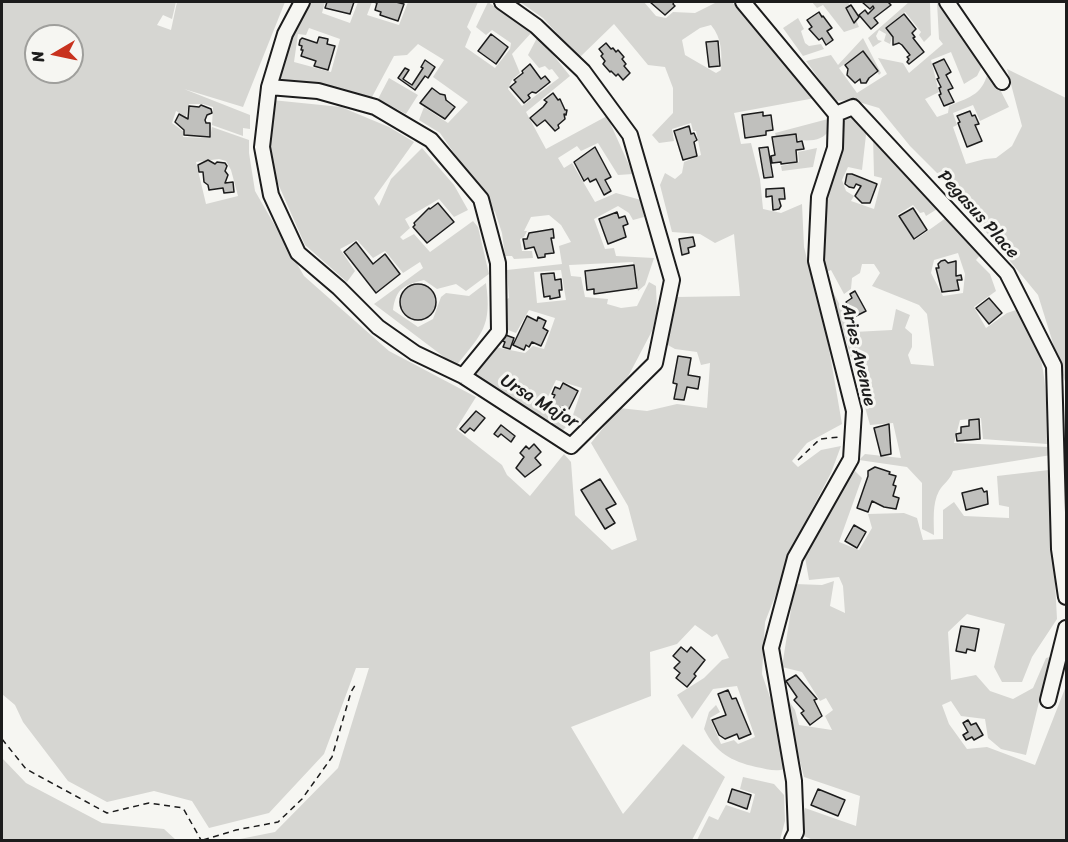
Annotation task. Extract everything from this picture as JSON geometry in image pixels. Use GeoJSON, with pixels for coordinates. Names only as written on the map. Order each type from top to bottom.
{"type":"FeatureCollection","features":[{"type":"Feature","properties":{"kind":"street","name":"Ursa Major"},"geometry":{"type":"LineString","coordinates":[[302,2],[285,34],[269,87],[262,147],[272,195],[298,253],[339,288],[378,327],[415,353],[463,376],[571,446],[655,363],[672,280],[630,135],[583,71],[536,26],[502,2]]}},
{"type":"Feature","properties":{"kind":"street"},"geometry":{"type":"LineString","coordinates":[[743,2],[836,114]]}},
{"type":"Feature","properties":{"kind":"street"},"geometry":{"type":"LineString","coordinates":[[947,2],[1002,82]]}},
{"type":"Feature","properties":{"kind":"street"},"geometry":{"type":"LineString","coordinates":[[269,87],[318,91],[375,107],[431,140],[482,199],[498,263],[499,332],[463,376]]}},
{"type":"Feature","properties":{"kind":"street","name":"Pegasus Place"},"geometry":{"type":"LineString","coordinates":[[836,114],[853,107],[1007,273],[1054,366],[1061,400],[1059,549],[1066,597]]}},
{"type":"Feature","properties":{"kind":"street","name":"Aries Avenue"},"geometry":{"type":"LineString","coordinates":[[792,840],[796,832],[794,781],[771,648],[795,558],[851,459],[853,435],[854,411],[816,261],[819,196],[835,148],[836,114]]}},
{"type":"Feature","properties":{"kind":"street"},"geometry":{"type":"LineString","coordinates":[[1048,700],[1066,628]]}},
{"type":"Feature","properties":{"kind":"path"},"geometry":{"type":"LineString","coordinates":[[798,460],[820,439],[853,435]]}},
{"type":"Feature","properties":{"kind":"path"},"geometry":{"type":"LineString","coordinates":[[2,739],[26,769],[107,813],[149,803],[183,808],[202,840],[236,830],[278,822],[302,798],[332,757],[351,692],[357,682]]}},
{"type":"Feature","properties":{"kind":"shaded area"},"geometry":{"type":"Polygon","coordinates":[[[2,2],[176,2],[172,19],[163,15],[157,25],[171,30],[177,2],[285,2],[243,107],[184,89],[250,115],[250,129],[243,128],[243,136],[212,125],[213,107],[203,104],[189,104],[186,117],[176,111],[172,123],[183,131],[183,137],[210,138],[212,127],[249,140],[255,191],[304,276],[389,351],[476,397],[456,429],[502,465],[507,475],[530,496],[564,454],[571,462],[575,515],[612,550],[637,540],[628,506],[591,443],[619,408],[647,411],[677,404],[707,408],[710,363],[701,365],[697,352],[675,349],[666,344],[676,297],[740,296],[734,234],[715,243],[700,234],[672,232],[660,185],[665,173],[675,179],[682,173],[684,162],[701,155],[696,131],[693,131],[691,123],[672,129],[674,141],[659,143],[652,135],[673,113],[673,88],[665,67],[648,65],[614,24],[579,58],[543,18],[520,2],[644,2],[656,16],[666,18],[673,12],[695,13],[717,2],[732,2],[805,82],[815,98],[734,113],[741,144],[751,143],[760,179],[763,209],[781,213],[802,204],[804,247],[828,343],[842,424],[807,443],[792,461],[798,467],[821,450],[841,446],[831,473],[801,530],[765,622],[762,674],[776,715],[785,769],[771,770],[732,759],[719,750],[704,729],[709,712],[716,705],[720,712],[710,718],[721,744],[734,740],[738,744],[755,737],[737,686],[713,689],[692,719],[677,695],[704,678],[722,660],[729,658],[717,634],[712,637],[695,625],[677,644],[650,652],[651,696],[571,727],[623,814],[683,744],[725,777],[692,840],[235,840],[275,832],[338,768],[369,668],[356,668],[324,754],[269,813],[209,828],[192,801],[154,791],[107,802],[68,781],[23,722],[15,705],[2,694],[2,2]],[[711,25],[700,28],[682,40],[685,55],[716,73],[721,70],[721,52],[717,35],[711,25]],[[219,159],[196,162],[206,204],[238,196],[231,170],[226,161],[219,159]]]}},
{"type":"Feature","properties":{"kind":"shaded area"},"geometry":{"type":"Polygon","coordinates":[[[306,2],[325,2],[322,13],[350,23],[358,2],[372,2],[367,15],[399,25],[408,2],[478,2],[467,27],[471,32],[465,47],[495,68],[510,49],[511,43],[492,30],[486,35],[476,27],[488,2],[532,32],[512,54],[520,73],[512,80],[508,89],[522,106],[559,78],[552,69],[549,70],[545,66],[539,68],[528,55],[538,36],[570,76],[526,112],[546,149],[607,116],[633,174],[618,175],[598,143],[581,151],[577,146],[558,158],[564,168],[572,163],[595,202],[616,193],[641,200],[644,217],[633,220],[629,213],[618,206],[594,219],[605,249],[614,248],[616,256],[654,258],[645,285],[638,291],[633,262],[569,265],[571,276],[581,277],[585,297],[608,299],[607,304],[621,308],[637,306],[649,282],[656,286],[657,312],[652,331],[623,386],[582,429],[571,421],[582,388],[556,380],[545,403],[555,412],[552,418],[566,427],[560,433],[474,374],[495,347],[525,353],[533,346],[544,349],[555,318],[529,310],[516,333],[503,328],[505,300],[509,298],[507,270],[562,264],[559,246],[571,242],[561,225],[549,215],[531,217],[524,231],[527,231],[524,237],[520,239],[522,251],[532,251],[533,258],[514,259],[512,256],[505,256],[502,233],[495,212],[440,133],[419,120],[424,107],[448,123],[468,102],[433,77],[444,60],[418,44],[407,55],[394,56],[372,97],[327,86],[277,79],[298,19],[302,18],[303,6],[306,2]],[[309,28],[306,35],[298,34],[294,62],[331,72],[340,39],[309,28]],[[561,270],[534,272],[537,303],[566,300],[561,270]]]}},
{"type":"Feature","properties":{"kind":"shaded area"},"geometry":{"type":"Polygon","coordinates":[[[812,2],[848,2],[859,27],[844,32],[823,5],[817,8],[812,2]]]}},
{"type":"Feature","properties":{"kind":"shaded area"},"geometry":{"type":"Polygon","coordinates":[[[909,2],[930,2],[931,35],[924,42],[919,35],[921,32],[905,12],[885,28],[892,37],[890,44],[884,41],[886,34],[879,30],[876,36],[882,41],[873,47],[868,38],[909,2]]]}},
{"type":"Feature","properties":{"kind":"shaded area"},"geometry":{"type":"Polygon","coordinates":[[[937,2],[942,2],[984,62],[977,76],[964,84],[951,52],[931,60],[939,92],[925,99],[937,117],[948,113],[949,106],[970,97],[980,89],[989,68],[1009,107],[980,121],[973,105],[953,113],[957,125],[953,127],[966,164],[996,158],[1012,146],[1022,126],[1007,69],[1066,98],[1066,385],[1038,295],[939,175],[910,146],[879,108],[852,100],[835,101],[806,61],[831,55],[838,65],[863,38],[881,73],[879,75],[863,51],[839,68],[857,93],[887,74],[878,58],[903,63],[909,73],[943,44],[939,39],[937,2]]]}},
{"type":"Feature","properties":{"kind":"shaded area"},"geometry":{"type":"Polygon","coordinates":[[[798,18],[804,29],[801,31],[805,43],[809,46],[821,44],[824,49],[803,56],[783,28],[798,18]]]}},
{"type":"Feature","properties":{"kind":"shaded area"},"geometry":{"type":"Polygon","coordinates":[[[389,78],[418,95],[406,114],[378,99],[389,78]]]}},
{"type":"Feature","properties":{"kind":"shaded area"},"geometry":{"type":"Polygon","coordinates":[[[272,100],[341,107],[389,127],[414,142],[374,198],[379,206],[391,179],[422,148],[454,185],[468,210],[454,217],[439,199],[405,219],[410,228],[400,237],[403,240],[414,234],[430,252],[473,221],[478,227],[489,274],[466,291],[456,284],[437,289],[424,280],[411,284],[399,292],[393,310],[418,327],[433,319],[441,297],[446,293],[469,296],[486,283],[488,310],[483,329],[456,366],[374,304],[423,268],[420,262],[403,273],[385,251],[373,258],[357,240],[340,249],[355,271],[347,282],[305,245],[276,179],[269,155],[272,100]]]}},
{"type":"Feature","properties":{"kind":"shaded area"},"geometry":{"type":"Polygon","coordinates":[[[852,113],[867,126],[862,170],[848,167],[842,180],[846,191],[854,196],[851,201],[874,209],[882,178],[874,176],[873,135],[942,206],[926,216],[913,205],[897,215],[915,240],[950,215],[982,253],[976,260],[990,274],[996,291],[974,307],[986,328],[1007,313],[1019,309],[1034,338],[1042,364],[1047,444],[983,439],[981,418],[960,420],[954,443],[1049,447],[1051,455],[953,471],[935,501],[934,535],[922,529],[922,483],[907,467],[859,460],[865,454],[901,458],[893,423],[870,425],[832,290],[854,332],[892,330],[896,309],[910,315],[905,328],[912,334],[912,347],[908,355],[911,364],[934,366],[927,314],[919,305],[872,286],[880,273],[874,264],[862,264],[860,273],[852,278],[851,289],[844,294],[831,270],[825,273],[823,261],[826,190],[844,135],[842,114],[852,113]],[[958,253],[934,260],[931,273],[943,296],[963,293],[965,274],[958,253]]]}},
{"type":"Feature","properties":{"kind":"shaded area"},"geometry":{"type":"Polygon","coordinates":[[[828,119],[831,128],[824,136],[817,139],[798,140],[797,134],[776,136],[775,133],[828,119]]]}},
{"type":"Feature","properties":{"kind":"shaded area"},"geometry":{"type":"Polygon","coordinates":[[[817,148],[813,167],[782,171],[781,166],[799,162],[798,152],[817,148]]]}},
{"type":"Feature","properties":{"kind":"shaded area"},"geometry":{"type":"Polygon","coordinates":[[[1049,470],[1057,619],[1032,657],[1022,682],[1002,682],[994,667],[1005,624],[967,614],[948,632],[951,680],[976,675],[990,691],[1013,699],[1033,688],[1046,658],[1050,657],[1026,755],[1001,749],[988,738],[985,719],[961,716],[951,701],[942,705],[949,724],[967,749],[987,747],[1035,765],[1066,686],[1066,840],[813,840],[801,835],[805,808],[856,826],[860,796],[804,777],[782,691],[795,710],[799,725],[832,730],[825,716],[833,710],[826,698],[820,701],[802,672],[782,667],[795,584],[822,585],[834,581],[830,606],[845,613],[843,586],[839,577],[809,580],[805,557],[833,504],[855,471],[862,478],[839,542],[859,550],[872,528],[868,514],[904,513],[917,518],[923,540],[943,539],[943,510],[954,502],[964,516],[1009,518],[1009,507],[999,505],[997,476],[1049,470]]]}},
{"type":"Feature","properties":{"kind":"shaded area"},"geometry":{"type":"Polygon","coordinates":[[[2,758],[26,783],[102,823],[164,829],[176,840],[2,840],[2,758]]]}},
{"type":"Feature","properties":{"kind":"shaded area"},"geometry":{"type":"Polygon","coordinates":[[[743,777],[774,784],[784,795],[785,821],[780,840],[697,840],[709,816],[718,820],[726,805],[750,813],[755,794],[740,789],[743,777]]]}},
{"type":"Feature","properties":{"kind":"building"},"geometry":{"type":"Polygon","coordinates":[[[327,2],[354,2],[350,14],[325,8],[327,2]]]}},
{"type":"Feature","properties":{"kind":"building"},"geometry":{"type":"Polygon","coordinates":[[[374,2],[404,4],[398,21],[380,15],[381,12],[375,10],[377,3],[374,2]]]}},
{"type":"Feature","properties":{"kind":"building"},"geometry":{"type":"Polygon","coordinates":[[[650,2],[674,2],[675,6],[665,15],[650,2]]]}},
{"type":"Feature","properties":{"kind":"building"},"geometry":{"type":"Polygon","coordinates":[[[862,2],[888,2],[891,5],[874,18],[878,23],[871,29],[859,15],[865,10],[868,14],[874,8],[873,6],[870,9],[862,2]]]}},
{"type":"Feature","properties":{"kind":"building"},"geometry":{"type":"Polygon","coordinates":[[[851,5],[859,17],[854,23],[846,8],[851,5]]]}},
{"type":"Feature","properties":{"kind":"building"},"geometry":{"type":"Polygon","coordinates":[[[819,12],[832,28],[827,31],[833,40],[826,45],[822,38],[819,40],[809,29],[812,27],[807,20],[819,12]]]}},
{"type":"Feature","properties":{"kind":"building"},"geometry":{"type":"Polygon","coordinates":[[[904,14],[916,29],[912,33],[915,37],[913,38],[924,52],[909,64],[907,57],[910,55],[899,43],[893,45],[893,37],[886,28],[904,14]]]}},
{"type":"Feature","properties":{"kind":"building"},"geometry":{"type":"Polygon","coordinates":[[[491,34],[508,47],[496,64],[478,51],[491,34]]]}},
{"type":"Feature","properties":{"kind":"building"},"geometry":{"type":"Polygon","coordinates":[[[319,37],[328,39],[327,44],[335,46],[328,70],[314,66],[316,61],[301,56],[303,50],[299,45],[300,40],[302,38],[317,43],[319,37]]]}},
{"type":"Feature","properties":{"kind":"building"},"geometry":{"type":"Polygon","coordinates":[[[718,41],[720,66],[709,67],[706,42],[718,41]]]}},
{"type":"Feature","properties":{"kind":"building"},"geometry":{"type":"Polygon","coordinates":[[[606,43],[616,52],[618,50],[624,57],[622,59],[626,64],[624,66],[630,73],[623,80],[618,74],[616,76],[610,72],[603,64],[605,61],[599,49],[606,43]]]}},
{"type":"Feature","properties":{"kind":"building"},"geometry":{"type":"Polygon","coordinates":[[[863,51],[878,71],[866,83],[861,83],[860,79],[855,83],[847,75],[848,69],[845,65],[863,51]]]}},
{"type":"Feature","properties":{"kind":"building"},"geometry":{"type":"Polygon","coordinates":[[[944,59],[951,72],[946,75],[953,88],[948,90],[954,102],[944,106],[939,95],[941,87],[937,79],[939,78],[933,64],[944,59]]]}},
{"type":"Feature","properties":{"kind":"building"},"geometry":{"type":"Polygon","coordinates":[[[425,60],[435,67],[428,78],[425,76],[415,90],[398,78],[405,68],[409,70],[403,79],[412,85],[423,68],[421,67],[425,60]]]}},
{"type":"Feature","properties":{"kind":"building"},"geometry":{"type":"Polygon","coordinates":[[[530,64],[541,79],[545,76],[550,82],[536,93],[532,92],[528,95],[530,98],[524,103],[510,87],[530,64]]]}},
{"type":"Feature","properties":{"kind":"building"},"geometry":{"type":"Polygon","coordinates":[[[432,88],[445,95],[446,100],[455,107],[445,119],[420,103],[432,88]]]}},
{"type":"Feature","properties":{"kind":"building"},"geometry":{"type":"Polygon","coordinates":[[[553,93],[567,110],[566,115],[564,114],[565,119],[555,131],[545,120],[537,126],[530,118],[543,107],[547,102],[544,100],[553,93]]]}},
{"type":"Feature","properties":{"kind":"building"},"geometry":{"type":"Polygon","coordinates":[[[201,105],[211,109],[212,113],[207,115],[205,120],[206,123],[210,123],[210,137],[184,135],[184,130],[175,122],[179,114],[188,119],[189,106],[199,107],[201,105]]]}},
{"type":"Feature","properties":{"kind":"building"},"geometry":{"type":"Polygon","coordinates":[[[970,111],[972,116],[975,115],[979,124],[975,125],[982,141],[967,147],[957,116],[970,111]]]}},
{"type":"Feature","properties":{"kind":"building"},"geometry":{"type":"Polygon","coordinates":[[[763,112],[763,116],[771,115],[773,130],[766,131],[766,135],[745,138],[742,115],[763,112]]]}},
{"type":"Feature","properties":{"kind":"building"},"geometry":{"type":"Polygon","coordinates":[[[689,126],[691,134],[694,133],[697,140],[694,142],[697,156],[683,160],[674,131],[689,126]]]}},
{"type":"Feature","properties":{"kind":"building"},"geometry":{"type":"Polygon","coordinates":[[[796,134],[797,142],[802,141],[804,149],[796,150],[797,162],[772,163],[771,156],[775,155],[772,137],[796,134]]]}},
{"type":"Feature","properties":{"kind":"building"},"geometry":{"type":"Polygon","coordinates":[[[595,147],[611,177],[605,180],[611,191],[604,195],[596,179],[590,182],[588,178],[584,181],[574,162],[595,147]]]}},
{"type":"Feature","properties":{"kind":"building"},"geometry":{"type":"Polygon","coordinates":[[[768,147],[773,177],[764,178],[759,148],[768,147]]]}},
{"type":"Feature","properties":{"kind":"building"},"geometry":{"type":"Polygon","coordinates":[[[208,160],[215,164],[225,163],[227,166],[225,171],[228,175],[225,183],[233,182],[234,192],[224,193],[223,188],[209,190],[208,185],[204,182],[203,172],[199,172],[198,165],[208,160]]]}},
{"type":"Feature","properties":{"kind":"building"},"geometry":{"type":"Polygon","coordinates":[[[847,174],[877,184],[870,203],[862,203],[855,196],[861,186],[856,184],[854,188],[845,184],[847,174]]]}},
{"type":"Feature","properties":{"kind":"building"},"geometry":{"type":"Polygon","coordinates":[[[784,188],[785,199],[779,199],[781,206],[773,210],[772,196],[766,197],[766,189],[784,188]]]}},
{"type":"Feature","properties":{"kind":"building"},"geometry":{"type":"Polygon","coordinates":[[[438,203],[454,222],[427,243],[413,227],[414,223],[429,208],[438,203]]]}},
{"type":"Feature","properties":{"kind":"building"},"geometry":{"type":"Polygon","coordinates":[[[913,208],[927,230],[914,239],[899,216],[913,208]]]}},
{"type":"Feature","properties":{"kind":"building"},"geometry":{"type":"Polygon","coordinates":[[[617,212],[619,218],[625,216],[628,224],[623,226],[626,237],[608,244],[599,219],[617,212]]]}},
{"type":"Feature","properties":{"kind":"building"},"geometry":{"type":"Polygon","coordinates":[[[553,229],[554,238],[551,238],[554,253],[538,258],[534,247],[525,249],[523,239],[527,239],[529,233],[553,229]]]}},
{"type":"Feature","properties":{"kind":"building"},"geometry":{"type":"Polygon","coordinates":[[[693,237],[695,246],[688,248],[689,253],[682,255],[679,239],[693,237]]]}},
{"type":"Feature","properties":{"kind":"building"},"geometry":{"type":"Polygon","coordinates":[[[356,242],[373,264],[385,254],[400,274],[376,293],[344,252],[356,242]]]}},
{"type":"Feature","properties":{"kind":"building"},"geometry":{"type":"Polygon","coordinates":[[[945,260],[948,263],[956,261],[956,276],[961,275],[962,280],[957,280],[959,290],[942,292],[936,268],[939,268],[938,264],[945,260]]]}},
{"type":"Feature","properties":{"kind":"building"},"geometry":{"type":"Polygon","coordinates":[[[634,265],[637,288],[594,294],[594,289],[587,290],[585,271],[634,265]]]}},
{"type":"Feature","properties":{"kind":"building"},"geometry":{"type":"Polygon","coordinates":[[[554,273],[555,280],[561,279],[562,290],[559,290],[560,297],[550,299],[550,296],[544,297],[541,274],[554,273]]]}},
{"type":"Feature","properties":{"kind":"building"},"geometry":{"type":"Polygon","coordinates":[[[418,284],[431,289],[436,302],[431,315],[418,320],[405,315],[400,302],[405,289],[418,284]]]}},
{"type":"Feature","properties":{"kind":"building"},"geometry":{"type":"Polygon","coordinates":[[[855,291],[866,311],[854,317],[846,302],[852,298],[850,294],[855,291]]]}},
{"type":"Feature","properties":{"kind":"building"},"geometry":{"type":"Polygon","coordinates":[[[989,298],[1002,313],[989,324],[976,308],[989,298]]]}},
{"type":"Feature","properties":{"kind":"building"},"geometry":{"type":"Polygon","coordinates":[[[527,316],[537,321],[538,317],[546,321],[543,328],[548,331],[541,346],[532,342],[529,347],[526,345],[524,350],[513,345],[527,316]]]}},
{"type":"Feature","properties":{"kind":"building"},"geometry":{"type":"Polygon","coordinates":[[[500,333],[514,338],[510,349],[503,347],[505,342],[498,339],[500,333]]]}},
{"type":"Feature","properties":{"kind":"building"},"geometry":{"type":"Polygon","coordinates":[[[678,356],[691,358],[688,375],[700,377],[698,389],[687,387],[684,400],[674,399],[677,384],[673,383],[678,356]]]}},
{"type":"Feature","properties":{"kind":"building"},"geometry":{"type":"Polygon","coordinates":[[[563,383],[578,391],[569,409],[563,406],[562,409],[551,403],[555,395],[552,394],[555,387],[560,389],[563,383]]]}},
{"type":"Feature","properties":{"kind":"building"},"geometry":{"type":"Polygon","coordinates":[[[476,411],[485,418],[474,431],[470,428],[465,433],[460,429],[476,411]]]}},
{"type":"Feature","properties":{"kind":"building"},"geometry":{"type":"Polygon","coordinates":[[[979,419],[980,439],[957,441],[956,434],[961,433],[961,427],[969,426],[969,420],[979,419]]]}},
{"type":"Feature","properties":{"kind":"building"},"geometry":{"type":"Polygon","coordinates":[[[889,424],[891,454],[881,456],[874,428],[889,424]]]}},
{"type":"Feature","properties":{"kind":"building"},"geometry":{"type":"Polygon","coordinates":[[[501,425],[515,436],[511,442],[501,434],[498,437],[494,434],[501,425]]]}},
{"type":"Feature","properties":{"kind":"building"},"geometry":{"type":"Polygon","coordinates":[[[534,444],[541,452],[535,458],[541,465],[525,477],[516,468],[524,457],[520,453],[526,446],[529,449],[534,444]]]}},
{"type":"Feature","properties":{"kind":"building"},"geometry":{"type":"Polygon","coordinates":[[[875,467],[896,476],[893,496],[899,498],[896,509],[884,507],[872,501],[868,512],[857,508],[868,471],[875,467]]]}},
{"type":"Feature","properties":{"kind":"building"},"geometry":{"type":"Polygon","coordinates":[[[600,479],[616,504],[606,509],[615,523],[605,529],[581,490],[600,479]]]}},
{"type":"Feature","properties":{"kind":"building"},"geometry":{"type":"Polygon","coordinates":[[[982,488],[984,492],[987,491],[988,504],[966,510],[962,493],[982,488]]]}},
{"type":"Feature","properties":{"kind":"building"},"geometry":{"type":"Polygon","coordinates":[[[854,525],[866,532],[857,548],[845,541],[854,525]]]}},
{"type":"Feature","properties":{"kind":"building"},"geometry":{"type":"Polygon","coordinates":[[[961,626],[979,629],[975,651],[967,649],[966,653],[956,651],[961,626]]]}},
{"type":"Feature","properties":{"kind":"building"},"geometry":{"type":"Polygon","coordinates":[[[681,647],[687,652],[691,647],[705,660],[687,687],[676,678],[680,673],[674,668],[680,662],[673,656],[681,647]]]}},
{"type":"Feature","properties":{"kind":"building"},"geometry":{"type":"Polygon","coordinates":[[[796,675],[817,699],[814,700],[822,716],[810,725],[801,713],[804,711],[794,700],[797,697],[786,681],[796,675]]]}},
{"type":"Feature","properties":{"kind":"building"},"geometry":{"type":"Polygon","coordinates":[[[728,690],[732,699],[736,698],[751,734],[739,739],[737,734],[725,739],[719,735],[712,720],[726,715],[718,694],[728,690]]]}},
{"type":"Feature","properties":{"kind":"building"},"geometry":{"type":"Polygon","coordinates":[[[968,720],[971,725],[976,723],[983,735],[974,740],[972,737],[966,740],[963,735],[968,732],[963,723],[968,720]]]}},
{"type":"Feature","properties":{"kind":"building"},"geometry":{"type":"Polygon","coordinates":[[[732,789],[751,795],[747,809],[728,802],[732,789]]]}},
{"type":"Feature","properties":{"kind":"building"},"geometry":{"type":"Polygon","coordinates":[[[818,789],[845,800],[838,816],[811,805],[818,789]]]}}]}
